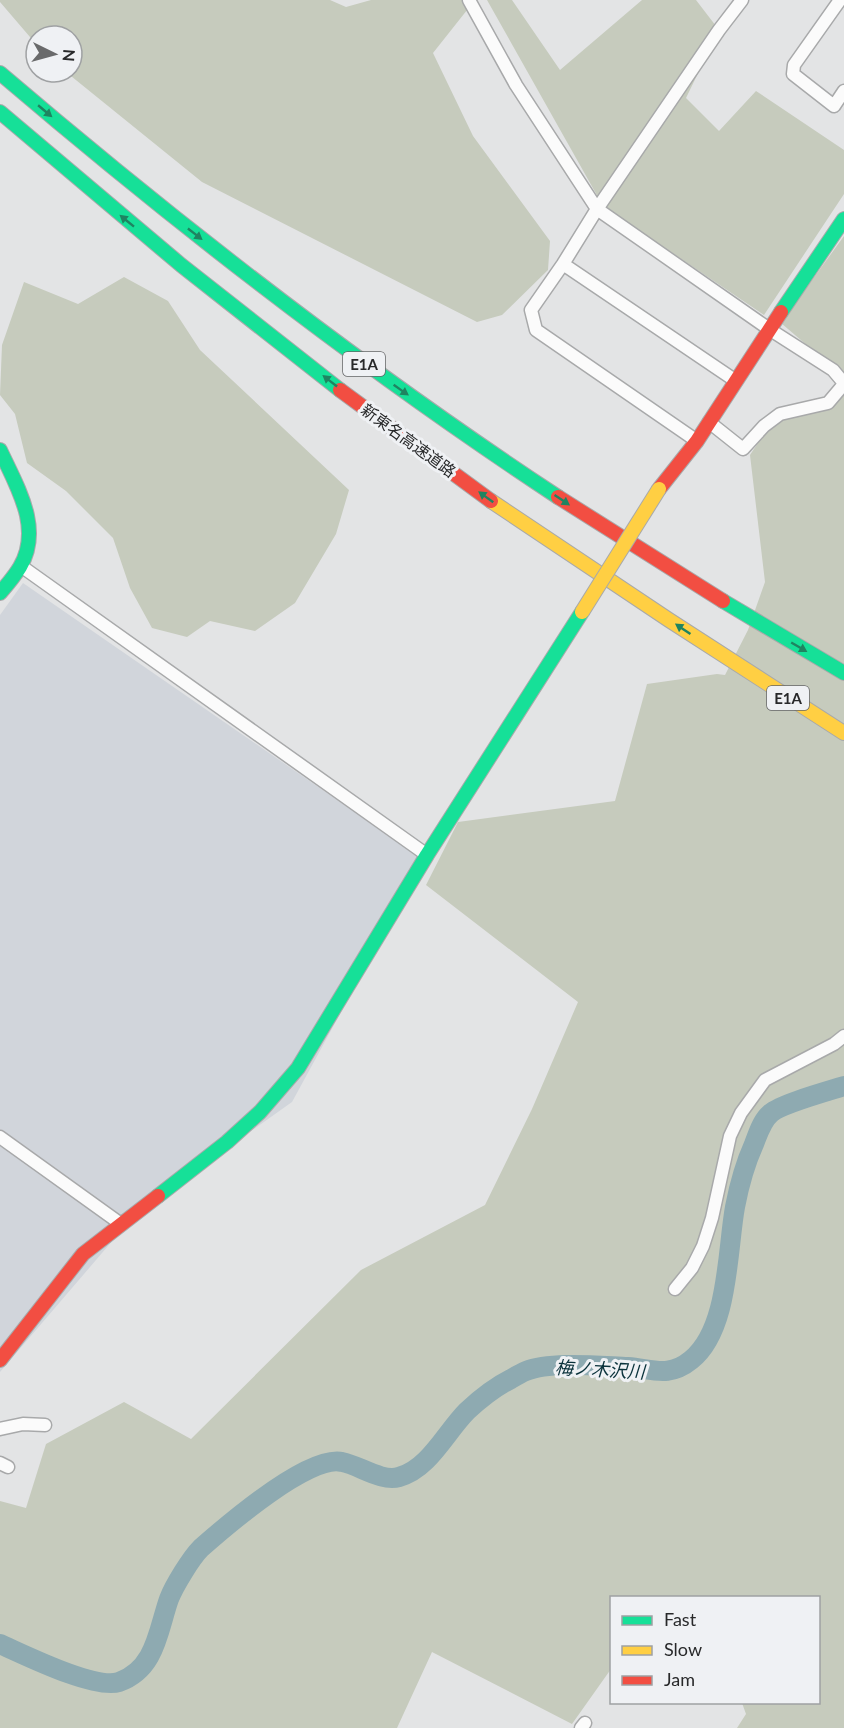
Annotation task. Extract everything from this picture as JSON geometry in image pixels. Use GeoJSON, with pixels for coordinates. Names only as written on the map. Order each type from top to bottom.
{"type":"FeatureCollection","features":[{"type":"Feature","properties":{"kind":"main road","name":"E1A"},"geometry":{"type":"LineString","coordinates":[[0,73],[115,171],[234,266],[368,366],[468,437],[604,528],[753,621],[844,673]]}},
{"type":"Feature","properties":{"kind":"main road","name":"新東名高速道路"},"geometry":{"type":"LineString","coordinates":[[0,112],[98,197],[219,295],[361,405],[496,504],[732,662],[844,733]]}},
{"type":"Feature","properties":{"kind":"main road"},"geometry":{"type":"LineString","coordinates":[[0,1360],[83,1254],[227,1142],[261,1112],[298,1068],[427,855],[659,489],[697,441],[769,328],[844,219]]}},
{"type":"Feature","properties":{"kind":"main road"},"geometry":{"type":"LineString","coordinates":[[0,450],[31,520],[30,540],[21,566],[0,593]]}},
{"type":"Feature","properties":{"kind":"street"},"geometry":{"type":"LineString","coordinates":[[468,0],[516,85],[597,209],[769,328],[833,369],[844,384],[828,403],[780,414],[764,426],[743,449],[709,422]]}},
{"type":"Feature","properties":{"kind":"street"},"geometry":{"type":"LineString","coordinates":[[697,441],[536,330],[531,310],[597,209],[742,0]]}},
{"type":"Feature","properties":{"kind":"street"},"geometry":{"type":"LineString","coordinates":[[844,3],[840,0],[794,65],[793,74],[834,106],[844,91]]}},
{"type":"Feature","properties":{"kind":"street"},"geometry":{"type":"LineString","coordinates":[[563,264],[736,381]]}},
{"type":"Feature","properties":{"kind":"street"},"geometry":{"type":"LineString","coordinates":[[21,566],[427,855]]}},
{"type":"Feature","properties":{"kind":"street"},"geometry":{"type":"LineString","coordinates":[[675,1289],[692,1268],[703,1246],[712,1218],[730,1136],[741,1113],[765,1080],[834,1044],[844,1036]]}},
{"type":"Feature","properties":{"kind":"street"},"geometry":{"type":"LineString","coordinates":[[0,1137],[121,1224]]}},
{"type":"Feature","properties":{"kind":"street"},"geometry":{"type":"LineString","coordinates":[[0,1429],[22,1424],[45,1425]]}},
{"type":"Feature","properties":{"kind":"shaded area"},"geometry":{"type":"Polygon","coordinates":[[[0,0],[330,0],[346,7],[371,0],[475,0],[433,53],[473,136],[550,241],[548,270],[502,315],[477,322],[202,182],[81,84],[84,84],[84,24],[24,24],[24,30],[0,0]]]}},
{"type":"Feature","properties":{"kind":"shaded area"},"geometry":{"type":"Polygon","coordinates":[[[487,0],[512,0],[560,70],[642,0],[696,0],[719,30],[686,98],[719,131],[756,91],[844,150],[844,194],[764,315],[603,206],[487,0]]]}},
{"type":"Feature","properties":{"kind":"shaded area"},"geometry":{"type":"Polygon","coordinates":[[[844,236],[844,377],[781,323],[844,236]]]}},
{"type":"Feature","properties":{"kind":"shaded area"},"geometry":{"type":"Polygon","coordinates":[[[124,277],[168,301],[200,350],[349,490],[336,534],[295,603],[255,631],[210,621],[187,637],[152,628],[130,588],[113,538],[66,491],[27,463],[15,414],[0,395],[2,345],[24,282],[78,304],[124,277]]]}},
{"type":"Feature","properties":{"kind":"shaded area"},"geometry":{"type":"Polygon","coordinates":[[[844,384],[844,1728],[737,1728],[746,1714],[742,1704],[820,1704],[820,1596],[610,1596],[610,1670],[572,1724],[432,1652],[397,1728],[0,1728],[0,1501],[26,1508],[46,1444],[124,1402],[191,1439],[361,1270],[485,1205],[532,1109],[578,1002],[426,885],[458,822],[615,801],[647,684],[717,674],[725,675],[748,630],[765,582],[750,455],[779,411],[828,403],[844,384]]]}},
{"type":"Feature","properties":{"kind":"shaded area"},"geometry":{"type":"Polygon","coordinates":[[[23,583],[424,860],[292,1102],[138,1211],[0,1372],[0,615],[23,583]]]}},
{"type":"Feature","properties":{"kind":"waterway","name":"梅ノ木沢川"},"geometry":{"type":"LineString","coordinates":[[0,1644],[77,1676],[94,1681],[119,1682],[141,1668],[148,1658],[154,1647],[171,1593],[201,1548],[248,1509],[289,1480],[327,1462],[342,1462],[392,1478],[410,1473],[428,1458],[477,1402],[505,1382],[536,1368],[590,1365],[668,1371],[683,1366],[703,1347],[713,1330],[720,1310],[738,1191],[763,1123],[776,1109],[844,1086]]}},
{"type":"Feature","properties":{"kind":"traffic: fast"},"geometry":{"type":"LineString","coordinates":[[0,73],[67,130],[272,294],[413,398],[558,497]]}},
{"type":"Feature","properties":{"kind":"traffic: fast"},"geometry":{"type":"LineString","coordinates":[[0,112],[181,265],[340,390]]}},
{"type":"Feature","properties":{"kind":"traffic: fast"},"geometry":{"type":"LineString","coordinates":[[781,312],[844,219]]}},
{"type":"Feature","properties":{"kind":"traffic: fast"},"geometry":{"type":"LineString","coordinates":[[0,450],[20,493],[25,508],[29,537],[20,567],[0,593]]}},
{"type":"Feature","properties":{"kind":"traffic: fast"},"geometry":{"type":"LineString","coordinates":[[723,601],[844,673]]}},
{"type":"Feature","properties":{"kind":"traffic: fast"},"geometry":{"type":"LineString","coordinates":[[158,1196],[227,1142],[260,1112],[298,1068],[427,855],[582,612]]}},
{"type":"Feature","properties":{"kind":"traffic: slow"},"geometry":{"type":"LineString","coordinates":[[582,612],[659,489]]}},
{"type":"Feature","properties":{"kind":"traffic: slow"},"geometry":{"type":"LineString","coordinates":[[491,501],[844,733]]}},
{"type":"Feature","properties":{"kind":"traffic: jam"},"geometry":{"type":"LineString","coordinates":[[659,489],[697,441],[781,312]]}},
{"type":"Feature","properties":{"kind":"traffic: jam"},"geometry":{"type":"LineString","coordinates":[[340,390],[491,501]]}},
{"type":"Feature","properties":{"kind":"traffic: jam"},"geometry":{"type":"LineString","coordinates":[[558,497],[723,601]]}},
{"type":"Feature","properties":{"kind":"traffic: jam"},"geometry":{"type":"LineString","coordinates":[[0,1360],[83,1254],[158,1196]]}}]}
